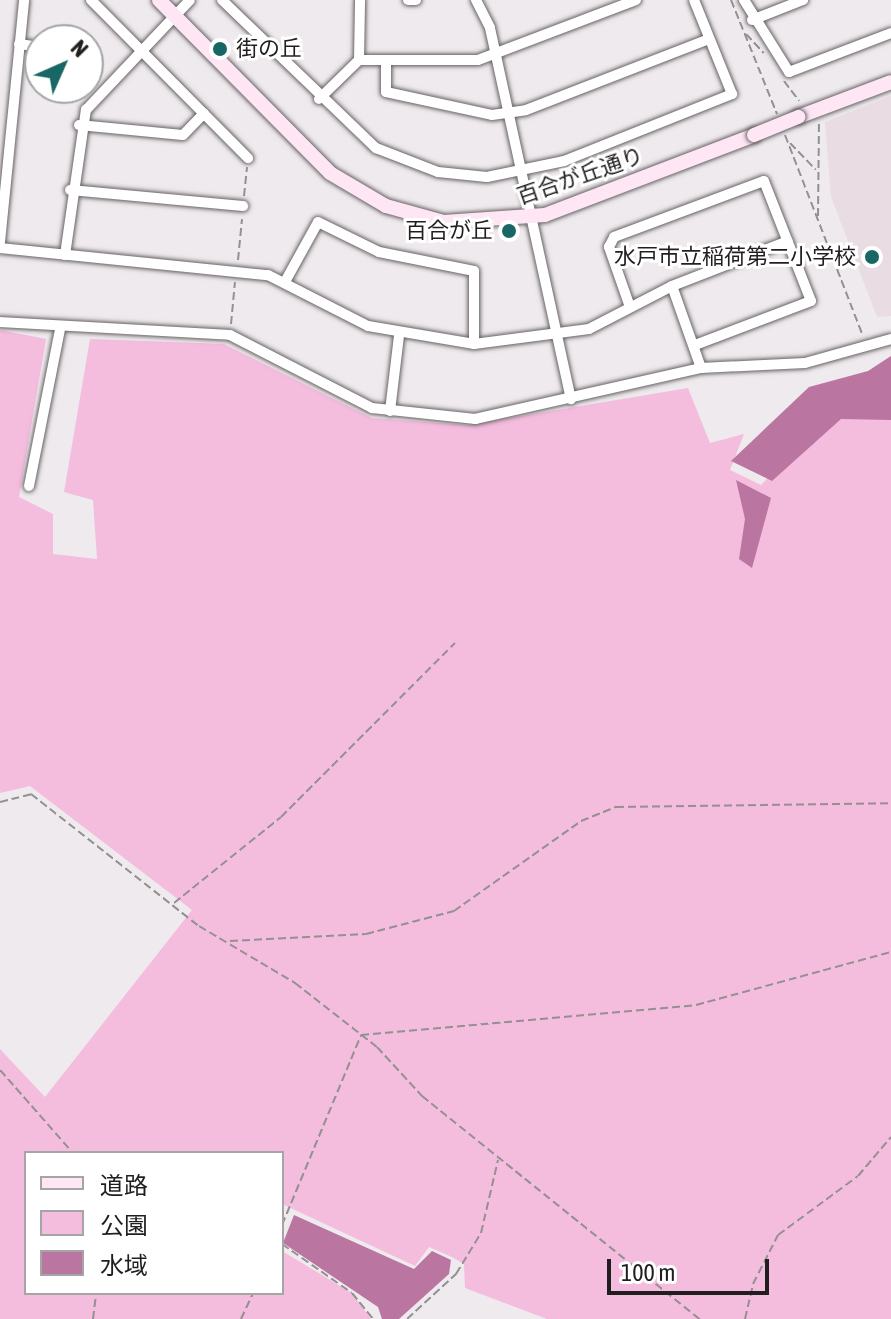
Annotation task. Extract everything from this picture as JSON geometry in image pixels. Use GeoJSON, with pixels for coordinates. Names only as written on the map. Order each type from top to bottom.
{"type":"FeatureCollection","features":[{"type":"Feature","properties":{"kind":"street"},"geometry":{"type":"LineString","coordinates":[[24,0],[0,245],[65,255],[237,270],[286,280],[399,335],[474,344],[558,336],[672,286],[788,241]]}},
{"type":"Feature","properties":{"kind":"street"},"geometry":{"type":"LineString","coordinates":[[91,0],[248,158]]}},
{"type":"Feature","properties":{"kind":"street","name":"百合が丘通り"},"geometry":{"type":"LineString","coordinates":[[159,0],[308,154],[367,197],[444,222],[532,219],[754,135],[799,110],[891,82]]}},
{"type":"Feature","properties":{"kind":"street"},"geometry":{"type":"LineString","coordinates":[[104,80],[190,0]]}},
{"type":"Feature","properties":{"kind":"street"},"geometry":{"type":"LineString","coordinates":[[222,0],[357,135],[414,166],[459,175],[522,173],[732,94],[694,0]]}},
{"type":"Feature","properties":{"kind":"street"},"geometry":{"type":"LineString","coordinates":[[319,99],[359,60],[360,0]]}},
{"type":"Feature","properties":{"kind":"street"},"geometry":{"type":"LineString","coordinates":[[408,0],[416,0]]}},
{"type":"Feature","properties":{"kind":"street"},"geometry":{"type":"LineString","coordinates":[[476,0],[496,55],[571,399]]}},
{"type":"Feature","properties":{"kind":"street"},"geometry":{"type":"LineString","coordinates":[[359,60],[386,62],[496,55],[636,0]]}},
{"type":"Feature","properties":{"kind":"street"},"geometry":{"type":"LineString","coordinates":[[744,0],[752,20],[789,72],[891,33]]}},
{"type":"Feature","properties":{"kind":"street"},"geometry":{"type":"LineString","coordinates":[[752,20],[803,0]]}},
{"type":"Feature","properties":{"kind":"street"},"geometry":{"type":"LineString","coordinates":[[386,62],[386,92],[447,110],[509,113],[709,39]]}},
{"type":"Feature","properties":{"kind":"street"},"geometry":{"type":"LineString","coordinates":[[19,44],[24,45]]}},
{"type":"Feature","properties":{"kind":"street"},"geometry":{"type":"LineString","coordinates":[[65,255],[79,125],[87,104]]}},
{"type":"Feature","properties":{"kind":"street"},"geometry":{"type":"LineString","coordinates":[[79,125],[183,135],[204,113]]}},
{"type":"Feature","properties":{"kind":"street"},"geometry":{"type":"LineString","coordinates":[[630,307],[609,247],[614,237],[764,181],[811,301],[695,345]]}},
{"type":"Feature","properties":{"kind":"street"},"geometry":{"type":"LineString","coordinates":[[70,190],[243,206]]}},
{"type":"Feature","properties":{"kind":"street"},"geometry":{"type":"LineString","coordinates":[[286,280],[318,222],[379,252],[474,271],[474,344]]}},
{"type":"Feature","properties":{"kind":"street"},"geometry":{"type":"LineString","coordinates":[[672,286],[701,368]]}},
{"type":"Feature","properties":{"kind":"street"},"geometry":{"type":"LineString","coordinates":[[0,322],[60,329],[230,335],[349,400],[390,411],[475,419],[701,368],[783,366],[891,339]]}},
{"type":"Feature","properties":{"kind":"street"},"geometry":{"type":"LineString","coordinates":[[29,486],[60,329]]}},
{"type":"Feature","properties":{"kind":"street"},"geometry":{"type":"LineString","coordinates":[[390,411],[399,335]]}},
{"type":"Feature","properties":{"kind":"path"},"geometry":{"type":"LineString","coordinates":[[731,0],[867,346]]}},
{"type":"Feature","properties":{"kind":"path"},"geometry":{"type":"LineString","coordinates":[[789,88],[799,110]]}},
{"type":"Feature","properties":{"kind":"path"},"geometry":{"type":"LineString","coordinates":[[817,218],[818,125]]}},
{"type":"Feature","properties":{"kind":"path"},"geometry":{"type":"LineString","coordinates":[[789,143],[817,172]]}},
{"type":"Feature","properties":{"kind":"path"},"geometry":{"type":"LineString","coordinates":[[230,335],[248,158]]}},
{"type":"Feature","properties":{"kind":"path"},"geometry":{"type":"LineString","coordinates":[[173,903],[281,817],[455,643]]}},
{"type":"Feature","properties":{"kind":"path"},"geometry":{"type":"LineString","coordinates":[[0,802],[31,794],[173,903],[361,1035],[498,1159],[699,1319]]}},
{"type":"Feature","properties":{"kind":"path"},"geometry":{"type":"LineString","coordinates":[[229,942],[366,934],[454,911],[581,821],[616,807],[891,803]]}},
{"type":"Feature","properties":{"kind":"path"},"geometry":{"type":"LineString","coordinates":[[361,1035],[696,1005],[891,952]]}},
{"type":"Feature","properties":{"kind":"path"},"geometry":{"type":"LineString","coordinates":[[284,1220],[361,1035]]}},
{"type":"Feature","properties":{"kind":"path"},"geometry":{"type":"LineString","coordinates":[[0,1070],[71,1151]]}},
{"type":"Feature","properties":{"kind":"path"},"geometry":{"type":"LineString","coordinates":[[745,1319],[753,1284],[778,1235],[858,1176],[891,1137]]}},
{"type":"Feature","properties":{"kind":"path"},"geometry":{"type":"LineString","coordinates":[[407,1319],[465,1258],[481,1233],[498,1159]]}},
{"type":"Feature","properties":{"kind":"path"},"geometry":{"type":"LineString","coordinates":[[284,1245],[352,1293],[373,1319]]}},
{"type":"Feature","properties":{"kind":"path"},"geometry":{"type":"LineString","coordinates":[[93,1319],[96,1295]]}},
{"type":"Feature","properties":{"kind":"path"},"geometry":{"type":"LineString","coordinates":[[241,1319],[252,1295]]}},
{"type":"Feature","properties":{"kind":"shaded area","name":"水戸市立稲荷第二小学校"},"geometry":{"type":"Polygon","coordinates":[[[891,96],[891,316],[877,317],[831,197],[825,122],[891,96]]]}},
{"type":"Feature","properties":{"kind":"green space"},"geometry":{"type":"Polygon","coordinates":[[[0,330],[46,339],[19,497],[53,514],[53,554],[97,559],[93,500],[64,492],[90,339],[224,344],[372,418],[468,425],[688,388],[710,443],[744,434],[730,470],[761,485],[825,418],[865,412],[891,420],[891,1319],[547,1319],[465,1288],[464,1264],[429,1247],[415,1266],[284,1205],[284,1151],[24,1151],[24,1295],[284,1295],[284,1252],[352,1293],[371,1319],[0,1319],[0,1049],[45,1097],[192,910],[30,786],[0,793],[0,330]]]}},
{"type":"Feature","properties":{"kind":"water"},"geometry":{"type":"Polygon","coordinates":[[[891,356],[891,420],[841,419],[772,481],[731,461],[809,387],[868,371],[891,356]]]}},
{"type":"Feature","properties":{"kind":"water"},"geometry":{"type":"Polygon","coordinates":[[[736,480],[771,498],[752,568],[739,559],[745,519],[736,480]]]}},
{"type":"Feature","properties":{"kind":"water"},"geometry":{"type":"Polygon","coordinates":[[[294,1215],[414,1269],[432,1251],[451,1260],[449,1274],[399,1319],[382,1319],[378,1307],[284,1244],[294,1215]]]}},
{"type":"Feature","properties":{"kind":"place","name":"街の丘"},"geometry":{"type":"Point","coordinates":[220,49]}},
{"type":"Feature","properties":{"kind":"place","name":"百合が丘"},"geometry":{"type":"Point","coordinates":[509,231]}},
{"type":"Feature","properties":{"kind":"place","name":"水戸市立稲荷第二小学校"},"geometry":{"type":"Point","coordinates":[872,257]}}]}
